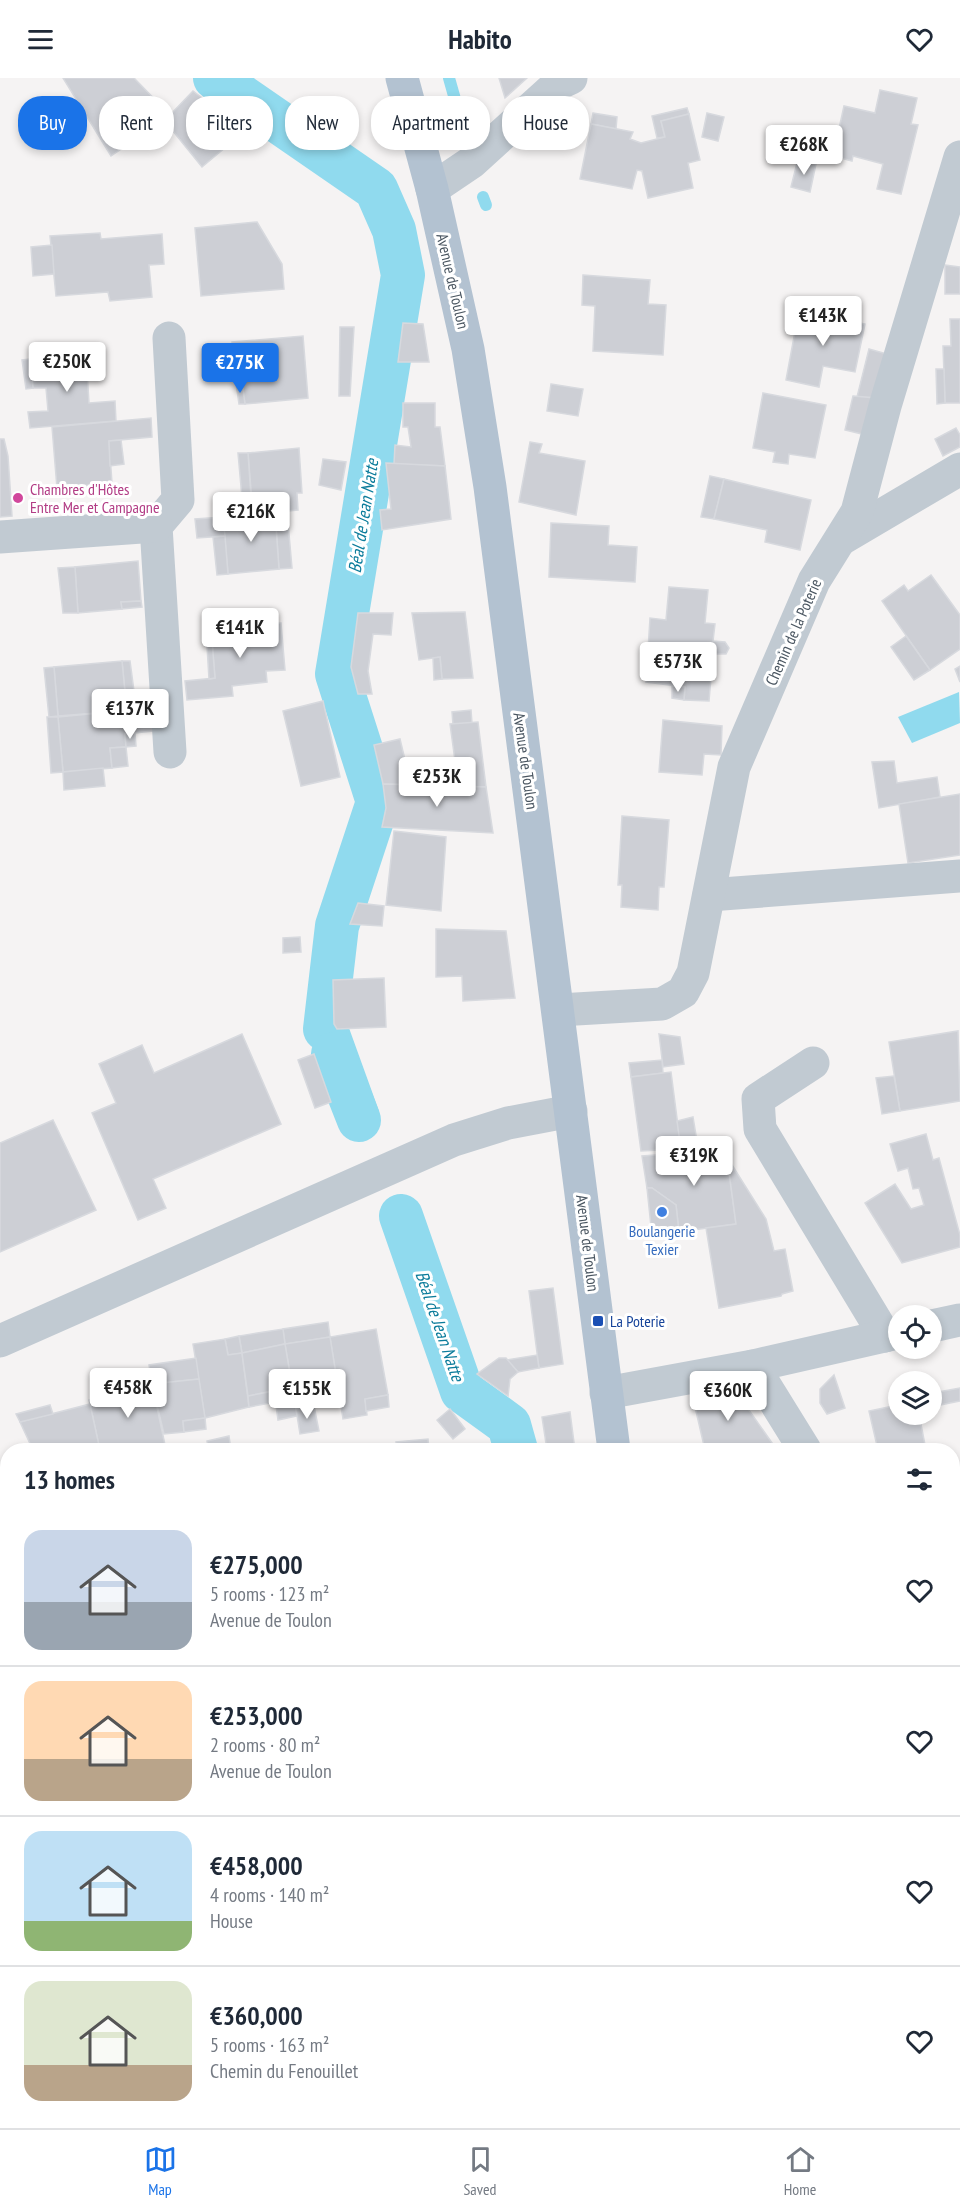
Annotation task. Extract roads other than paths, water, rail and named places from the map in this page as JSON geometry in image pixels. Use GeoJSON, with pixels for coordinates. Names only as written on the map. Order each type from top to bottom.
{"type":"FeatureCollection","features":[{"type":"Feature","properties":{"kind":"main road","name":"Avenue de Toulon"},"geometry":{"type":"LineString","coordinates":[[402,78],[432,189],[468,349],[559,1010],[613,1443]]}},
{"type":"Feature","properties":{"kind":"street"},"geometry":{"type":"LineString","coordinates":[[432,189],[472,162],[558,84],[571,78]]}},
{"type":"Feature","properties":{"kind":"street","name":"Chemin de la Poterie"},"geometry":{"type":"LineString","coordinates":[[559,1010],[662,1004],[683,992],[693,973],[734,767],[814,581],[857,512],[885,406],[960,157]]}},
{"type":"Feature","properties":{"kind":"street"},"geometry":{"type":"LineString","coordinates":[[169,338],[178,500],[156,526],[170,752]]}},
{"type":"Feature","properties":{"kind":"street"},"geometry":{"type":"LineString","coordinates":[[839,541],[960,469]]}},
{"type":"Feature","properties":{"kind":"street"},"geometry":{"type":"LineString","coordinates":[[0,537],[156,526]]}},
{"type":"Feature","properties":{"kind":"street"},"geometry":{"type":"LineString","coordinates":[[709,895],[960,876]]}},
{"type":"Feature","properties":{"kind":"street"},"geometry":{"type":"LineString","coordinates":[[813,1063],[758,1099],[760,1129],[888,1329]]}},
{"type":"Feature","properties":{"kind":"street"},"geometry":{"type":"LineString","coordinates":[[0,1341],[454,1140],[508,1123],[571,1112]]}},
{"type":"Feature","properties":{"kind":"street"},"geometry":{"type":"LineString","coordinates":[[942,1324],[960,1320]]}},
{"type":"Feature","properties":{"kind":"street"},"geometry":{"type":"LineString","coordinates":[[606,1393],[753,1366],[888,1336]]}},
{"type":"Feature","properties":{"kind":"street"},"geometry":{"type":"LineString","coordinates":[[753,1366],[801,1443]]}},
{"type":"Feature","properties":{"kind":"water"},"geometry":{"type":"Polygon","coordinates":[[[959,692],[960,723],[912,743],[898,717],[959,692]]]}},
{"type":"Feature","properties":{"kind":"water"},"geometry":{"type":"Polygon","coordinates":[[[349,1028],[379,1111],[345,1127],[335,1101],[347,1097],[354,1115],[365,1111],[343,1054],[337,1029],[349,1028]]]}},
{"type":"Feature","properties":{"kind":"waterway","name":"Béal de Jean Natte"},"geometry":{"type":"LineString","coordinates":[[215,78],[376,189],[394,230],[403,275],[337,674],[378,802],[337,926],[325,1029]]}},
{"type":"Feature","properties":{"kind":"waterway"},"geometry":{"type":"LineString","coordinates":[[449,78],[454,96]]}},
{"type":"Feature","properties":{"kind":"waterway"},"geometry":{"type":"LineString","coordinates":[[483,197],[486,205]]}},
{"type":"Feature","properties":{"kind":"waterway","name":"Béal de Jean Natte"},"geometry":{"type":"LineString","coordinates":[[333,1054],[359,1120]]}},
{"type":"Feature","properties":{"kind":"waterway","name":"Béal de Jean Natte"},"geometry":{"type":"LineString","coordinates":[[401,1216],[462,1391],[509,1425],[514,1443]]}},
{"type":"Feature","properties":{"kind":"place","name":"Chambres d'Hôtes Entre Mer et Campagne"},"geometry":{"type":"Point","coordinates":[18,498]}},
{"type":"Feature","properties":{"kind":"place","name":"Boulangerie Texier"},"geometry":{"type":"Point","coordinates":[662,1212]}},
{"type":"Feature","properties":{"kind":"place","name":"La Poterie"},"geometry":{"type":"Point","coordinates":[598,1321]}}]}
